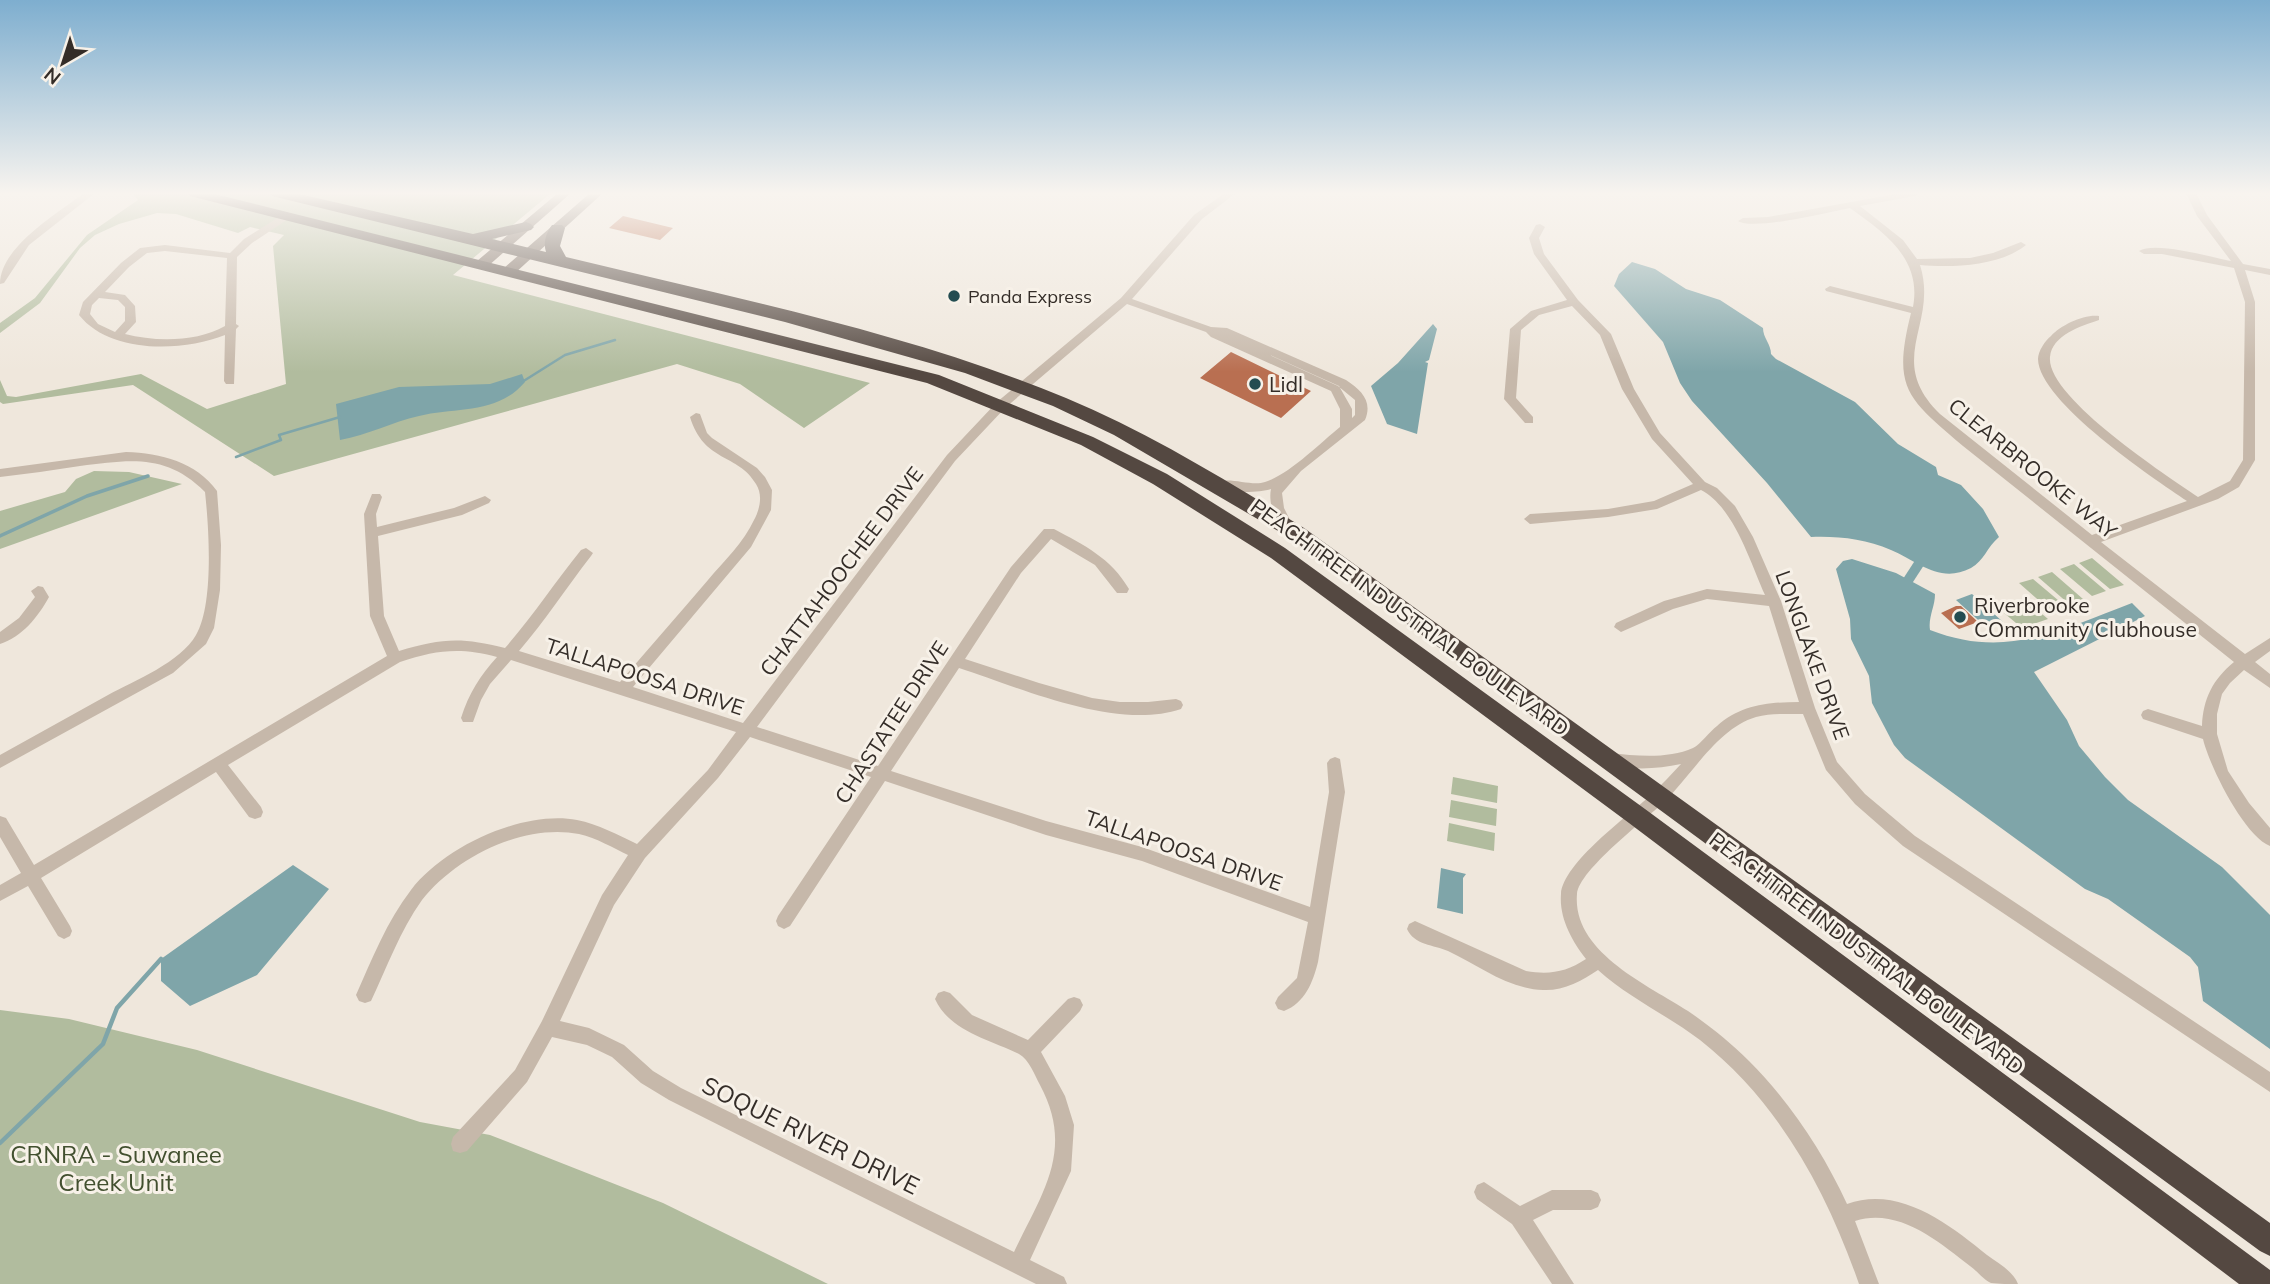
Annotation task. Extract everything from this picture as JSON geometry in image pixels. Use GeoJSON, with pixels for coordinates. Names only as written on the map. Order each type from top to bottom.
{"type":"FeatureCollection","features":[{"type":"Feature","properties":{"kind":"highway","name":"PEACHTREE INDUSTRIAL BOULEVARD"},"geometry":{"type":"LineString","coordinates":[[438,253],[933,379],[1087,442],[1160,479],[1278,552],[2264,1284]]}},
{"type":"Feature","properties":{"kind":"highway","name":"PEACHTREE INDUSTRIAL BOULEVARD"},"geometry":{"type":"LineString","coordinates":[[528,253],[833,328],[932,356],[1022,387],[1110,425],[1178,460],[1288,527],[2270,1241]]}},
{"type":"Feature","properties":{"kind":"highway"},"geometry":{"type":"LineString","coordinates":[[552,253],[561,261]]}},
{"type":"Feature","properties":{"kind":"main road"},"geometry":{"type":"LineString","coordinates":[[482,264],[496,253]]}},
{"type":"Feature","properties":{"kind":"main road"},"geometry":{"type":"LineString","coordinates":[[509,271],[528,253]]}},
{"type":"Feature","properties":{"kind":"street"},"geometry":{"type":"LineString","coordinates":[[0,281],[18,253]]}},
{"type":"Feature","properties":{"kind":"street"},"geometry":{"type":"LineString","coordinates":[[140,253],[87,304],[84,315],[88,323],[108,335],[167,341],[209,337],[233,326]]}},
{"type":"Feature","properties":{"kind":"street"},"geometry":{"type":"LineString","coordinates":[[206,253],[232,256]]}},
{"type":"Feature","properties":{"kind":"street"},"geometry":{"type":"LineString","coordinates":[[230,381],[233,326],[232,256],[235,253]]}},
{"type":"Feature","properties":{"kind":"street","name":"CHATTAHOOCHEE DRIVE"},"geometry":{"type":"LineString","coordinates":[[460,1144],[521,1076],[548,1027],[608,900],[639,853],[713,774],[951,458],[1002,405],[1125,300],[1166,253]]}},
{"type":"Feature","properties":{"kind":"street","name":"LONGLAKE DRIVE"},"geometry":{"type":"LineString","coordinates":[[1539,253],[1570,297],[1605,334],[1628,389],[1656,436],[1701,485],[1713,491],[1730,509],[1774,601],[1808,708],[1831,766],[1860,799],[1909,841],[2270,1083]]}},
{"type":"Feature","properties":{"kind":"street"},"geometry":{"type":"LineString","coordinates":[[1909,253],[1917,262],[1973,260],[2002,253]]}},
{"type":"Feature","properties":{"kind":"street"},"geometry":{"type":"LineString","coordinates":[[2173,253],[2270,272]]}},
{"type":"Feature","properties":{"kind":"street"},"geometry":{"type":"LineString","coordinates":[[2092,540],[2214,496],[2235,484],[2249,460],[2250,302],[2238,264],[2230,253]]}},
{"type":"Feature","properties":{"kind":"street","name":"CLEARBROOKE WAY"},"geometry":{"type":"LineString","coordinates":[[1917,262],[1920,298],[1915,311],[1907,364],[1912,387],[1932,411],[1967,443],[2270,682]]}},
{"type":"Feature","properties":{"kind":"street"},"geometry":{"type":"LineString","coordinates":[[1830,289],[1915,311]]}},
{"type":"Feature","properties":{"kind":"street"},"geometry":{"type":"LineString","coordinates":[[97,294],[121,297],[130,306],[130,322],[117,336]]}},
{"type":"Feature","properties":{"kind":"street"},"geometry":{"type":"LineString","coordinates":[[1529,420],[1510,399],[1516,329],[1535,313],[1570,297]]}},
{"type":"Feature","properties":{"kind":"street"},"geometry":{"type":"LineString","coordinates":[[1125,300],[1210,330],[1215,335],[1335,390],[1346,409],[1346,428],[1274,484],[1260,488],[1219,485]]}},
{"type":"Feature","properties":{"kind":"street"},"geometry":{"type":"LineString","coordinates":[[2095,318],[2066,328],[2047,346],[2043,361],[2049,379],[2087,421],[2197,502]]}},
{"type":"Feature","properties":{"kind":"street"},"geometry":{"type":"LineString","coordinates":[[623,689],[746,544],[761,524],[767,509],[763,483],[755,471],[716,448],[703,436],[696,417]]}},
{"type":"Feature","properties":{"kind":"street"},"geometry":{"type":"LineString","coordinates":[[0,473],[126,456],[164,459],[180,465],[191,471],[211,491],[213,586],[209,623],[201,640],[187,654],[168,669],[0,762]]}},
{"type":"Feature","properties":{"kind":"street"},"geometry":{"type":"LineString","coordinates":[[1288,527],[1278,508],[1276,492],[1297,468]]}},
{"type":"Feature","properties":{"kind":"street"},"geometry":{"type":"LineString","coordinates":[[1530,519],[1608,513],[1657,505],[1701,485]]}},
{"type":"Feature","properties":{"kind":"street"},"geometry":{"type":"LineString","coordinates":[[376,497],[370,514],[370,533],[377,616],[395,658]]}},
{"type":"Feature","properties":{"kind":"street"},"geometry":{"type":"LineString","coordinates":[[370,533],[457,512],[485,500]]}},
{"type":"Feature","properties":{"kind":"street","name":"CHASTATEE DRIVE"},"geometry":{"type":"LineString","coordinates":[[785,921],[1003,589],[1049,532],[1099,559],[1115,576],[1122,589]]}},
{"type":"Feature","properties":{"kind":"street"},"geometry":{"type":"LineString","coordinates":[[468,719],[474,699],[485,680],[537,621],[560,585],[586,553]]}},
{"type":"Feature","properties":{"kind":"street"},"geometry":{"type":"LineString","coordinates":[[0,639],[37,609],[42,597],[38,591]]}},
{"type":"Feature","properties":{"kind":"street"},"geometry":{"type":"LineString","coordinates":[[1621,626],[1669,605],[1707,594],[1774,601]]}},
{"type":"Feature","properties":{"kind":"street"},"geometry":{"type":"LineString","coordinates":[[2270,643],[2232,672],[2215,693],[2208,734],[2219,769],[2256,824],[2270,839]]}},
{"type":"Feature","properties":{"kind":"street","name":"TALLAPOOSA DRIVE"},"geometry":{"type":"LineString","coordinates":[[0,894],[395,658],[429,648],[472,645],[623,689],[1046,828],[1142,854],[1316,917]]}},
{"type":"Feature","properties":{"kind":"street"},"geometry":{"type":"LineString","coordinates":[[957,662],[1096,706],[1150,711],[1176,705]]}},
{"type":"Feature","properties":{"kind":"street"},"geometry":{"type":"LineString","coordinates":[[1808,708],[1769,708],[1748,714],[1724,728],[1660,796],[1573,878],[1569,892],[1572,915],[1582,939],[1597,961],[1698,1028],[1729,1054],[1757,1082],[1791,1124],[1828,1180],[1868,1284]]}},
{"type":"Feature","properties":{"kind":"street"},"geometry":{"type":"LineString","coordinates":[[2148,715],[2208,734]]}},
{"type":"Feature","properties":{"kind":"street"},"geometry":{"type":"LineString","coordinates":[[1610,759],[1644,764],[1667,762],[1703,752]]}},
{"type":"Feature","properties":{"kind":"street"},"geometry":{"type":"LineString","coordinates":[[218,763],[255,812]]}},
{"type":"Feature","properties":{"kind":"street"},"geometry":{"type":"LineString","coordinates":[[1284,1003],[1304,983],[1337,792],[1335,763]]}},
{"type":"Feature","properties":{"kind":"street"},"geometry":{"type":"LineString","coordinates":[[0,823],[64,931]]}},
{"type":"Feature","properties":{"kind":"street"},"geometry":{"type":"LineString","coordinates":[[365,995],[405,911],[427,885],[453,863],[483,844],[543,826],[570,826],[599,833],[639,853]]}},
{"type":"Feature","properties":{"kind":"street"},"geometry":{"type":"LineString","coordinates":[[1415,929],[1427,939],[1449,944],[1508,973],[1542,983],[1562,982],[1581,975],[1597,961]]}},
{"type":"Feature","properties":{"kind":"street"},"geometry":{"type":"LineString","coordinates":[[944,999],[966,1021],[1030,1049],[1059,1102],[1065,1125],[1062,1171],[1018,1265]]}},
{"type":"Feature","properties":{"kind":"street"},"geometry":{"type":"LineString","coordinates":[[1030,1049],[1074,1005]]}},
{"type":"Feature","properties":{"kind":"street","name":"SOQUE RIVER DRIVE"},"geometry":{"type":"LineString","coordinates":[[548,1027],[589,1037],[618,1051],[648,1077],[675,1094],[1057,1284]]}},
{"type":"Feature","properties":{"kind":"street"},"geometry":{"type":"LineString","coordinates":[[1484,1192],[1519,1217],[1564,1284]]}},
{"type":"Feature","properties":{"kind":"street"},"geometry":{"type":"LineString","coordinates":[[1519,1217],[1552,1200],[1591,1200]]}},
{"type":"Feature","properties":{"kind":"street"},"geometry":{"type":"LineString","coordinates":[[1842,1216],[1869,1208],[1893,1211],[1920,1220],[1947,1237],[2008,1284]]}},
{"type":"Feature","properties":{"kind":"green space"},"geometry":{"type":"Polygon","coordinates":[[[72,253],[76,253],[40,303],[0,333],[0,323],[35,298],[72,253]]]}},
{"type":"Feature","properties":{"kind":"green space"},"geometry":{"type":"Polygon","coordinates":[[[274,253],[479,253],[453,275],[870,383],[804,428],[740,384],[677,364],[274,476],[133,385],[3,404],[0,402],[0,380],[7,396],[16,397],[141,374],[207,409],[286,384],[274,253]]]}},
{"type":"Feature","properties":{"kind":"green space"},"geometry":{"type":"Polygon","coordinates":[[[94,471],[129,472],[182,484],[0,549],[0,511],[65,492],[76,479],[94,471]]]}},
{"type":"Feature","properties":{"kind":"green space"},"geometry":{"type":"Polygon","coordinates":[[[2092,558],[2124,585],[2110,589],[2079,563],[2092,558]]]}},
{"type":"Feature","properties":{"kind":"green space"},"geometry":{"type":"Polygon","coordinates":[[[2074,564],[2106,591],[2092,596],[2060,569],[2074,564]]]}},
{"type":"Feature","properties":{"kind":"green space"},"geometry":{"type":"Polygon","coordinates":[[[2052,572],[2083,599],[2069,604],[2038,577],[2052,572]]]}},
{"type":"Feature","properties":{"kind":"green space"},"geometry":{"type":"Polygon","coordinates":[[[2033,579],[2065,606],[2051,611],[2019,583],[2033,579]]]}},
{"type":"Feature","properties":{"kind":"green space"},"geometry":{"type":"Polygon","coordinates":[[[2029,603],[2048,619],[2022,628],[2004,613],[2029,603]]]}},
{"type":"Feature","properties":{"kind":"green space"},"geometry":{"type":"Polygon","coordinates":[[[1453,777],[1498,786],[1497,803],[1451,794],[1453,777]]]}},
{"type":"Feature","properties":{"kind":"green space"},"geometry":{"type":"Polygon","coordinates":[[[1451,800],[1497,809],[1496,826],[1449,817],[1451,800]]]}},
{"type":"Feature","properties":{"kind":"green space"},"geometry":{"type":"Polygon","coordinates":[[[1449,823],[1495,833],[1494,851],[1447,841],[1449,823]]]}},
{"type":"Feature","properties":{"kind":"green space","name":"CRNRA - Suwanee Creek Unit"},"geometry":{"type":"Polygon","coordinates":[[[0,1010],[69,1019],[197,1050],[420,1122],[490,1135],[663,1203],[828,1284],[0,1284],[0,1010]]]}},
{"type":"Feature","properties":{"kind":"water"},"geometry":{"type":"Polygon","coordinates":[[[1632,262],[1655,269],[1686,289],[1720,300],[1763,328],[1771,354],[1776,359],[1855,402],[1898,444],[1936,467],[1938,475],[1961,485],[1983,509],[1999,537],[1971,568],[1949,574],[1930,570],[1871,543],[1811,537],[1767,483],[1692,401],[1680,383],[1663,342],[1614,286],[1619,274],[1632,262]]]}},
{"type":"Feature","properties":{"kind":"water"},"geometry":{"type":"Polygon","coordinates":[[[1433,324],[1437,329],[1429,360],[1425,362],[1428,363],[1417,434],[1387,424],[1371,386],[1398,363],[1433,324]]]}},
{"type":"Feature","properties":{"kind":"water"},"geometry":{"type":"Polygon","coordinates":[[[522,374],[525,382],[514,393],[489,405],[419,416],[340,440],[336,404],[399,387],[490,384],[522,374]]]}},
{"type":"Feature","properties":{"kind":"water"},"geometry":{"type":"Polygon","coordinates":[[[1852,559],[1896,573],[1935,594],[1930,630],[1958,639],[2009,642],[2033,638],[2132,603],[2145,616],[2034,672],[2067,720],[2079,746],[2105,777],[2128,800],[2222,867],[2270,915],[2270,1049],[2203,1001],[2198,967],[2190,957],[2108,899],[2085,889],[1905,758],[1894,745],[1872,703],[1869,676],[1851,639],[1850,619],[1836,569],[1843,561],[1852,559]]]}},
{"type":"Feature","properties":{"kind":"water"},"geometry":{"type":"Polygon","coordinates":[[[1972,594],[2003,622],[1987,628],[1956,600],[1972,594]]]}},
{"type":"Feature","properties":{"kind":"water"},"geometry":{"type":"Polygon","coordinates":[[[293,865],[329,889],[257,975],[190,1006],[161,981],[161,959],[293,865]]]}},
{"type":"Feature","properties":{"kind":"water"},"geometry":{"type":"Polygon","coordinates":[[[1441,868],[1466,874],[1463,878],[1463,914],[1437,908],[1441,868]]]}},
{"type":"Feature","properties":{"kind":"building","name":"Lidl"},"geometry":{"type":"Polygon","coordinates":[[[1231,352],[1311,391],[1281,418],[1200,378],[1231,352]]]}},
{"type":"Feature","properties":{"kind":"building","name":"Riverbrooke COmmunity Clubhouse"},"geometry":{"type":"Polygon","coordinates":[[[1961,606],[1978,622],[1959,629],[1941,613],[1961,606]]]}},
{"type":"Feature","properties":{"kind":"waterway"},"geometry":{"type":"LineString","coordinates":[[522,382],[565,355],[615,340]]}},
{"type":"Feature","properties":{"kind":"waterway"},"geometry":{"type":"LineString","coordinates":[[236,457],[281,440],[279,435],[340,417]]}},
{"type":"Feature","properties":{"kind":"waterway"},"geometry":{"type":"LineString","coordinates":[[0,536],[87,496],[148,476]]}},
{"type":"Feature","properties":{"kind":"waterway"},"geometry":{"type":"LineString","coordinates":[[1909,579],[1918,565]]}},
{"type":"Feature","properties":{"kind":"waterway"},"geometry":{"type":"LineString","coordinates":[[0,1143],[103,1044],[117,1008],[161,959]]}},
{"type":"Feature","properties":{"kind":"place","name":"Panda Express"},"geometry":{"type":"Point","coordinates":[954,296]}},
{"type":"Feature","properties":{"kind":"place","name":"Lidl"},"geometry":{"type":"Point","coordinates":[1255,384]}},
{"type":"Feature","properties":{"kind":"place","name":"Riverbrooke COmmunity Clubhouse"},"geometry":{"type":"Point","coordinates":[1960,617]}}]}
